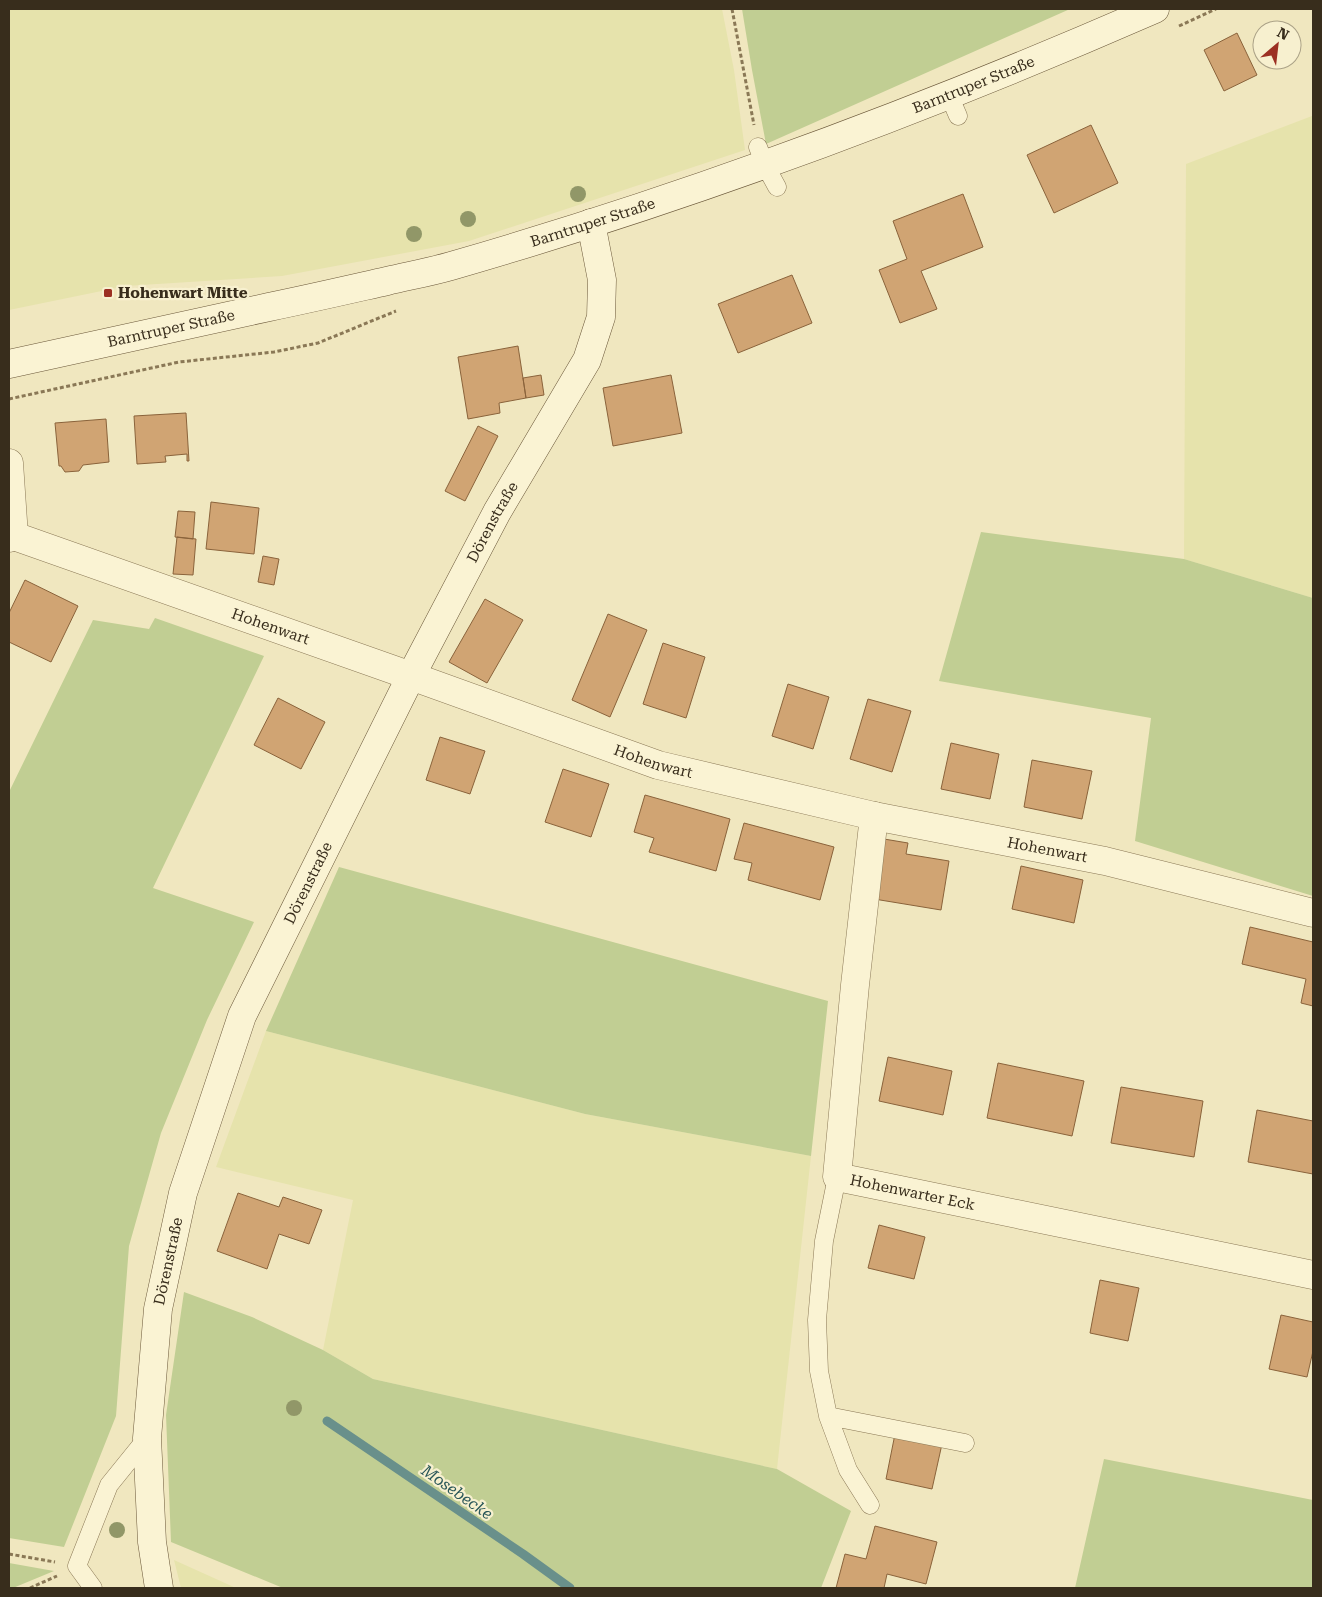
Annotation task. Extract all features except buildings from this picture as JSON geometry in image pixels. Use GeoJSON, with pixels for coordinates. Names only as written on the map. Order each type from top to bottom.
{"type":"FeatureCollection","features":[{"type":"Feature","properties":{"kind":"street","name":"Barntruper Straße"},"geometry":{"type":"LineString","coordinates":[[9,364],[305,300],[449,266],[590,223],[954,106],[1073,45],[1155,9]]}},
{"type":"Feature","properties":{"kind":"street","name":"Dörenstraße"},"geometry":{"type":"LineString","coordinates":[[159,1588],[152,1542],[147,1438],[158,1309],[183,1192],[242,1016],[411,676],[497,512],[587,360],[601,317],[602,280],[590,223]]}},
{"type":"Feature","properties":{"kind":"street","name":"Hohenwart"},"geometry":{"type":"LineString","coordinates":[[9,463],[11,537],[411,676],[658,765],[874,816],[1105,861],[1313,913]]}},
{"type":"Feature","properties":{"kind":"street","name":"Hohenwarter Eck"},"geometry":{"type":"LineString","coordinates":[[874,816],[855,985],[837,1177],[1313,1275]]}},
{"type":"Feature","properties":{"kind":"lane"},"geometry":{"type":"LineString","coordinates":[[837,1177],[824,1241],[817,1320],[819,1371],[828,1416],[848,1470],[870,1505]]}},
{"type":"Feature","properties":{"kind":"lane"},"geometry":{"type":"LineString","coordinates":[[828,1416],[965,1443]]}},
{"type":"Feature","properties":{"kind":"lane"},"geometry":{"type":"LineString","coordinates":[[93,1588],[77,1566],[109,1485],[147,1438]]}},
{"type":"Feature","properties":{"kind":"path"},"geometry":{"type":"LineString","coordinates":[[732,9],[767,166]]}},
{"type":"Feature","properties":{"kind":"path"},"geometry":{"type":"LineString","coordinates":[[9,1554],[77,1566]]}},
{"type":"Feature","properties":{"kind":"shaded area"},"geometry":{"type":"Polygon","coordinates":[[[9,9],[722,9],[734,70],[745,150],[469,241],[282,276],[126,286],[9,310],[9,9]]]}},
{"type":"Feature","properties":{"kind":"shaded area"},"geometry":{"type":"Polygon","coordinates":[[[1312,116],[1313,598],[1184,559],[1186,164],[1312,116]]]}},
{"type":"Feature","properties":{"kind":"shaded area"},"geometry":{"type":"Polygon","coordinates":[[[266,1031],[585,1114],[811,1156],[777,1469],[373,1379],[323,1350],[353,1200],[216,1167],[266,1031]]]}},
{"type":"Feature","properties":{"kind":"shaded area"},"geometry":{"type":"Polygon","coordinates":[[[174,1560],[236,1588],[181,1588],[174,1560]]]}},
{"type":"Feature","properties":{"kind":"green space"},"geometry":{"type":"Polygon","coordinates":[[[742,9],[1070,9],[766,144],[742,9]]]}},
{"type":"Feature","properties":{"kind":"green space"},"geometry":{"type":"Polygon","coordinates":[[[981,532],[1184,559],[1313,598],[1313,896],[1135,841],[1151,718],[939,681],[981,532]]]}},
{"type":"Feature","properties":{"kind":"green space"},"geometry":{"type":"Polygon","coordinates":[[[155,618],[264,656],[153,888],[254,922],[207,1020],[161,1133],[129,1246],[116,1416],[64,1547],[9,1538],[9,792],[93,620],[149,629],[155,618]]]}},
{"type":"Feature","properties":{"kind":"green space"},"geometry":{"type":"Polygon","coordinates":[[[339,867],[828,1001],[811,1156],[585,1114],[266,1031],[339,867]]]}},
{"type":"Feature","properties":{"kind":"green space"},"geometry":{"type":"Polygon","coordinates":[[[184,1292],[252,1317],[323,1350],[373,1379],[777,1469],[851,1511],[821,1588],[283,1588],[171,1542],[166,1415],[184,1292]]]}},
{"type":"Feature","properties":{"kind":"green space"},"geometry":{"type":"Polygon","coordinates":[[[1104,1459],[1313,1500],[1313,1588],[1075,1588],[1104,1459]]]}},
{"type":"Feature","properties":{"kind":"green space"},"geometry":{"type":"Polygon","coordinates":[[[9,1563],[54,1571],[9,1588],[9,1563]]]}},
{"type":"Feature","properties":{"kind":"waterway","name":"Mosebecke"},"geometry":{"type":"LineString","coordinates":[[327,1421],[570,1588]]}},
{"type":"Feature","properties":{"kind":"place","name":"Hohenwart Mitte"},"geometry":{"type":"Point","coordinates":[108,293]}}]}
